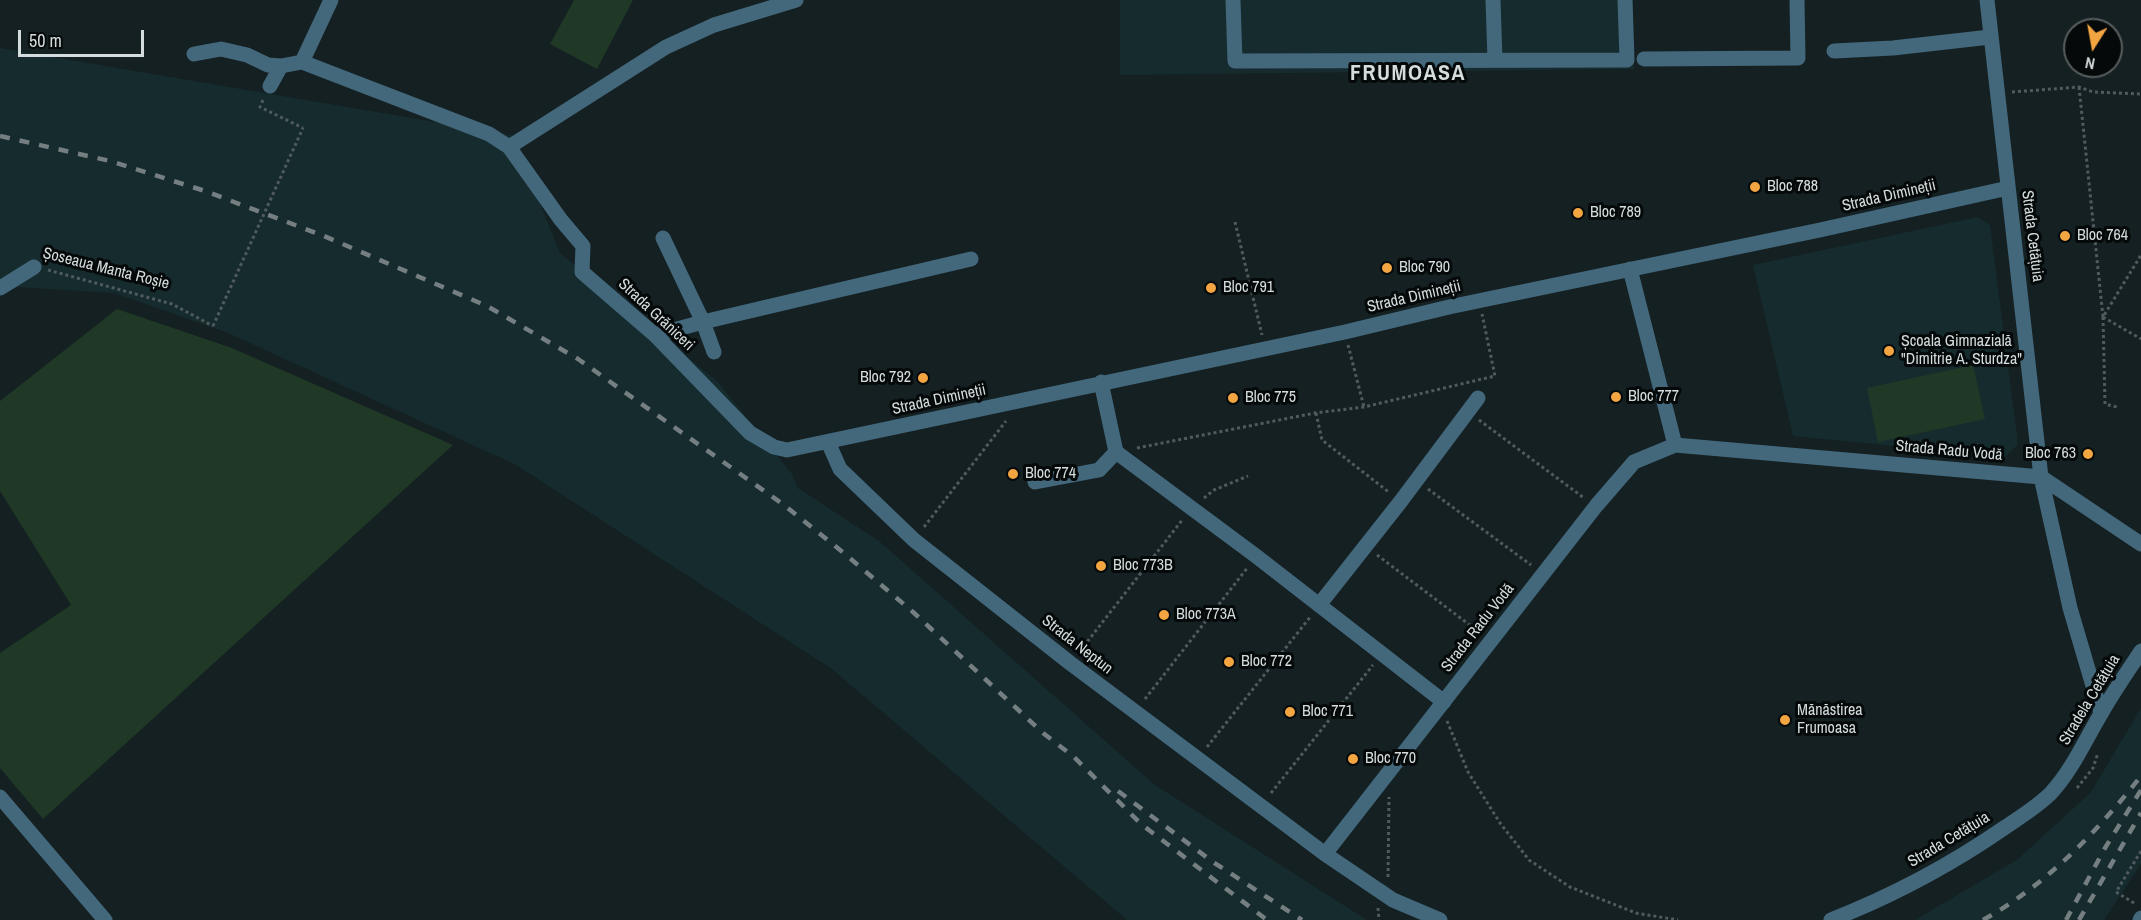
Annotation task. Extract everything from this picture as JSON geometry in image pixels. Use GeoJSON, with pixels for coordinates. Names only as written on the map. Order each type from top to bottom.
{"type":"FeatureCollection","features":[{"type":"Feature","properties":{"kind":"street"},"geometry":{"type":"LineString","coordinates":[[195,54],[221,49],[247,55],[267,65],[281,66],[302,62],[331,0]]}},
{"type":"Feature","properties":{"kind":"street"},"geometry":{"type":"LineString","coordinates":[[509,147],[666,47],[714,25],[796,0]]}},
{"type":"Feature","properties":{"kind":"street"},"geometry":{"type":"LineString","coordinates":[[1233,0],[1235,61],[1627,60],[1625,0]]}},
{"type":"Feature","properties":{"kind":"street"},"geometry":{"type":"LineString","coordinates":[[1493,0],[1495,60]]}},
{"type":"Feature","properties":{"kind":"street"},"geometry":{"type":"LineString","coordinates":[[1644,60],[1798,58],[1797,0]]}},
{"type":"Feature","properties":{"kind":"street","name":"Strada Cetățuia"},"geometry":{"type":"LineString","coordinates":[[1987,0],[2018,257],[2041,477],[2070,608],[2101,713]]}},
{"type":"Feature","properties":{"kind":"street"},"geometry":{"type":"LineString","coordinates":[[1834,51],[1893,48],[1990,37]]}},
{"type":"Feature","properties":{"kind":"street","name":"Strada Grăniceri"},"geometry":{"type":"LineString","coordinates":[[302,62],[489,134],[509,147],[561,220],[583,246],[582,272],[654,335],[750,433],[774,447],[787,450],[828,442]]}},
{"type":"Feature","properties":{"kind":"street"},"geometry":{"type":"LineString","coordinates":[[270,86],[281,66]]}},
{"type":"Feature","properties":{"kind":"street","name":"Strada Dimineții"},"geometry":{"type":"LineString","coordinates":[[828,442],[2008,188]]}},
{"type":"Feature","properties":{"kind":"street"},"geometry":{"type":"LineString","coordinates":[[663,238],[703,322],[714,352]]}},
{"type":"Feature","properties":{"kind":"street"},"geometry":{"type":"LineString","coordinates":[[654,335],[971,259]]}},
{"type":"Feature","properties":{"kind":"street","name":"Șoseaua Manta Roșie"},"geometry":{"type":"LineString","coordinates":[[0,288],[34,267]]}},
{"type":"Feature","properties":{"kind":"street"},"geometry":{"type":"LineString","coordinates":[[1630,269],[1675,445]]}},
{"type":"Feature","properties":{"kind":"street"},"geometry":{"type":"LineString","coordinates":[[1101,382],[1116,452],[1192,507],[1444,702]]}},
{"type":"Feature","properties":{"kind":"street"},"geometry":{"type":"LineString","coordinates":[[1319,605],[1478,398]]}},
{"type":"Feature","properties":{"kind":"street","name":"Strada Neptun"},"geometry":{"type":"LineString","coordinates":[[828,442],[840,469],[914,540],[1070,663],[1325,854]]}},
{"type":"Feature","properties":{"kind":"street","name":"Strada Radu Vodă"},"geometry":{"type":"LineString","coordinates":[[1325,854],[1596,506],[1634,462],[1675,445],[2041,477]]}},
{"type":"Feature","properties":{"kind":"street"},"geometry":{"type":"LineString","coordinates":[[1035,482],[1099,470],[1116,452]]}},
{"type":"Feature","properties":{"kind":"street"},"geometry":{"type":"LineString","coordinates":[[2041,477],[2141,544]]}},
{"type":"Feature","properties":{"kind":"street","name":"Stradela Cetățuia"},"geometry":{"type":"LineString","coordinates":[[2070,769],[2101,713],[2141,651]]}},
{"type":"Feature","properties":{"kind":"street","name":"Strada Cetățuia"},"geometry":{"type":"LineString","coordinates":[[1831,920],[1870,913],[1983,843],[2038,805],[2070,769]]}},
{"type":"Feature","properties":{"kind":"street"},"geometry":{"type":"LineString","coordinates":[[0,797],[105,920]]}},
{"type":"Feature","properties":{"kind":"street"},"geometry":{"type":"LineString","coordinates":[[1325,854],[1393,900],[1440,920]]}},
{"type":"Feature","properties":{"kind":"path"},"geometry":{"type":"LineString","coordinates":[[2079,87],[2103,317],[2105,404],[2117,407]]}},
{"type":"Feature","properties":{"kind":"path"},"geometry":{"type":"LineString","coordinates":[[1998,93],[2079,87],[2093,92],[2141,94]]}},
{"type":"Feature","properties":{"kind":"path","name":"Șoseaua Manta Roșie"},"geometry":{"type":"LineString","coordinates":[[34,267],[172,304],[213,326],[303,128],[260,107]]}},
{"type":"Feature","properties":{"kind":"path"},"geometry":{"type":"LineString","coordinates":[[1235,222],[1265,349]]}},
{"type":"Feature","properties":{"kind":"path"},"geometry":{"type":"LineString","coordinates":[[2103,317],[2141,255]]}},
{"type":"Feature","properties":{"kind":"path"},"geometry":{"type":"LineString","coordinates":[[1116,452],[1316,413],[1364,407],[1495,376],[1480,301]]}},
{"type":"Feature","properties":{"kind":"path"},"geometry":{"type":"LineString","coordinates":[[2103,317],[2141,339]]}},
{"type":"Feature","properties":{"kind":"path"},"geometry":{"type":"LineString","coordinates":[[1345,332],[1364,407]]}},
{"type":"Feature","properties":{"kind":"path"},"geometry":{"type":"LineString","coordinates":[[914,540],[1022,400]]}},
{"type":"Feature","properties":{"kind":"path"},"geometry":{"type":"LineString","coordinates":[[1468,411],[1596,506]]}},
{"type":"Feature","properties":{"kind":"path"},"geometry":{"type":"LineString","coordinates":[[1316,413],[1322,440],[1401,501]]}},
{"type":"Feature","properties":{"kind":"path"},"geometry":{"type":"LineString","coordinates":[[1070,663],[1192,507],[1214,490],[1248,476]]}},
{"type":"Feature","properties":{"kind":"path"},"geometry":{"type":"LineString","coordinates":[[1416,481],[1543,574]]}},
{"type":"Feature","properties":{"kind":"path"},"geometry":{"type":"LineString","coordinates":[[1366,546],[1490,641]]}},
{"type":"Feature","properties":{"kind":"path"},"geometry":{"type":"LineString","coordinates":[[1135,712],[1256,556]]}},
{"type":"Feature","properties":{"kind":"path"},"geometry":{"type":"LineString","coordinates":[[1197,759],[1319,605]]}},
{"type":"Feature","properties":{"kind":"path"},"geometry":{"type":"LineString","coordinates":[[1260,806],[1382,654]]}},
{"type":"Feature","properties":{"kind":"path"},"geometry":{"type":"LineString","coordinates":[[1444,702],[1444,715],[1468,772],[1500,823],[1529,860],[1570,887],[1636,913],[1678,920]]}},
{"type":"Feature","properties":{"kind":"path"},"geometry":{"type":"LineString","coordinates":[[1379,920],[1378,903],[1388,883],[1391,771]]}},
{"type":"Feature","properties":{"kind":"path"},"geometry":{"type":"LineString","coordinates":[[2141,851],[2116,892],[2141,907]]}},
{"type":"Feature","properties":{"kind":"shaded area"},"geometry":{"type":"Polygon","coordinates":[[[1120,0],[1633,0],[1634,69],[1120,75],[1120,0]]]}},
{"type":"Feature","properties":{"kind":"shaded area"},"geometry":{"type":"Polygon","coordinates":[[[0,48],[512,135],[560,253],[718,382],[792,474],[798,488],[879,541],[1155,785],[1367,920],[1127,920],[832,669],[516,465],[228,333],[114,293],[0,286],[0,48]]]}},
{"type":"Feature","properties":{"kind":"shaded area","name":"Școala Gimnazială \"Dimitrie A. Sturdza\""},"geometry":{"type":"Polygon","coordinates":[[[1978,217],[1990,225],[2018,444],[2005,457],[1793,436],[1753,265],[1978,217]]]}},
{"type":"Feature","properties":{"kind":"shaded area"},"geometry":{"type":"Polygon","coordinates":[[[2141,708],[2141,864],[2104,920],[1915,920],[2018,859],[2091,792],[2141,708]]]}},
{"type":"Feature","properties":{"kind":"green space"},"geometry":{"type":"Polygon","coordinates":[[[574,0],[633,0],[597,69],[550,44],[574,0]]]}},
{"type":"Feature","properties":{"kind":"green space"},"geometry":{"type":"Polygon","coordinates":[[[117,309],[232,348],[453,445],[43,819],[0,768],[0,653],[71,605],[0,491],[0,401],[117,309]]]}},
{"type":"Feature","properties":{"kind":"green space"},"geometry":{"type":"Polygon","coordinates":[[[1973,365],[1985,419],[1878,442],[1867,388],[1973,365]]]}},
{"type":"Feature","properties":{"kind":"railway"},"geometry":{"type":"LineString","coordinates":[[0,136],[110,161],[205,191],[324,236],[487,306],[578,359],[784,505],[845,554],[913,612],[1043,733],[1074,757],[1141,824],[1267,920]]}},
{"type":"Feature","properties":{"kind":"railway"},"geometry":{"type":"LineString","coordinates":[[1983,920],[2028,891],[2069,856],[2106,818],[2141,776]]}},
{"type":"Feature","properties":{"kind":"railway"},"geometry":{"type":"LineString","coordinates":[[2066,920],[2105,848],[2141,790]]}},
{"type":"Feature","properties":{"kind":"railway"},"geometry":{"type":"LineString","coordinates":[[1118,791],[1213,862],[1302,920]]}},
{"type":"Feature","properties":{"kind":"railway"},"geometry":{"type":"LineString","coordinates":[[2079,920],[2141,813]]}},
{"type":"Feature","properties":{"kind":"place","name":"Bloc 788"},"geometry":{"type":"Point","coordinates":[1755,187]}},
{"type":"Feature","properties":{"kind":"place","name":"Bloc 789"},"geometry":{"type":"Point","coordinates":[1578,213]}},
{"type":"Feature","properties":{"kind":"place","name":"Bloc 764"},"geometry":{"type":"Point","coordinates":[2065,236]}},
{"type":"Feature","properties":{"kind":"place","name":"Bloc 790"},"geometry":{"type":"Point","coordinates":[1387,268]}},
{"type":"Feature","properties":{"kind":"place","name":"Bloc 791"},"geometry":{"type":"Point","coordinates":[1211,288]}},
{"type":"Feature","properties":{"kind":"place","name":"Școala Gimnazială \"Dimitrie A. Sturdza\""},"geometry":{"type":"Point","coordinates":[1889,351]}},
{"type":"Feature","properties":{"kind":"place","name":"Bloc 792"},"geometry":{"type":"Point","coordinates":[923,378]}},
{"type":"Feature","properties":{"kind":"place","name":"Bloc 777"},"geometry":{"type":"Point","coordinates":[1616,397]}},
{"type":"Feature","properties":{"kind":"place","name":"Bloc 775"},"geometry":{"type":"Point","coordinates":[1233,398]}},
{"type":"Feature","properties":{"kind":"place","name":"Bloc 763"},"geometry":{"type":"Point","coordinates":[2088,454]}},
{"type":"Feature","properties":{"kind":"place","name":"Bloc 774"},"geometry":{"type":"Point","coordinates":[1013,474]}},
{"type":"Feature","properties":{"kind":"place","name":"Bloc 773B"},"geometry":{"type":"Point","coordinates":[1101,566]}},
{"type":"Feature","properties":{"kind":"place","name":"Bloc 773A"},"geometry":{"type":"Point","coordinates":[1164,615]}},
{"type":"Feature","properties":{"kind":"place","name":"Bloc 772"},"geometry":{"type":"Point","coordinates":[1229,662]}},
{"type":"Feature","properties":{"kind":"place","name":"Bloc 771"},"geometry":{"type":"Point","coordinates":[1290,712]}},
{"type":"Feature","properties":{"kind":"place","name":"Mănăstirea Frumoasa"},"geometry":{"type":"Point","coordinates":[1785,720]}},
{"type":"Feature","properties":{"kind":"place","name":"Bloc 770"},"geometry":{"type":"Point","coordinates":[1353,759]}},
{"type":"Feature","properties":{"kind":"district","name":"FRUMOASA"},"geometry":{"type":"Point","coordinates":[1408,74]}}]}
